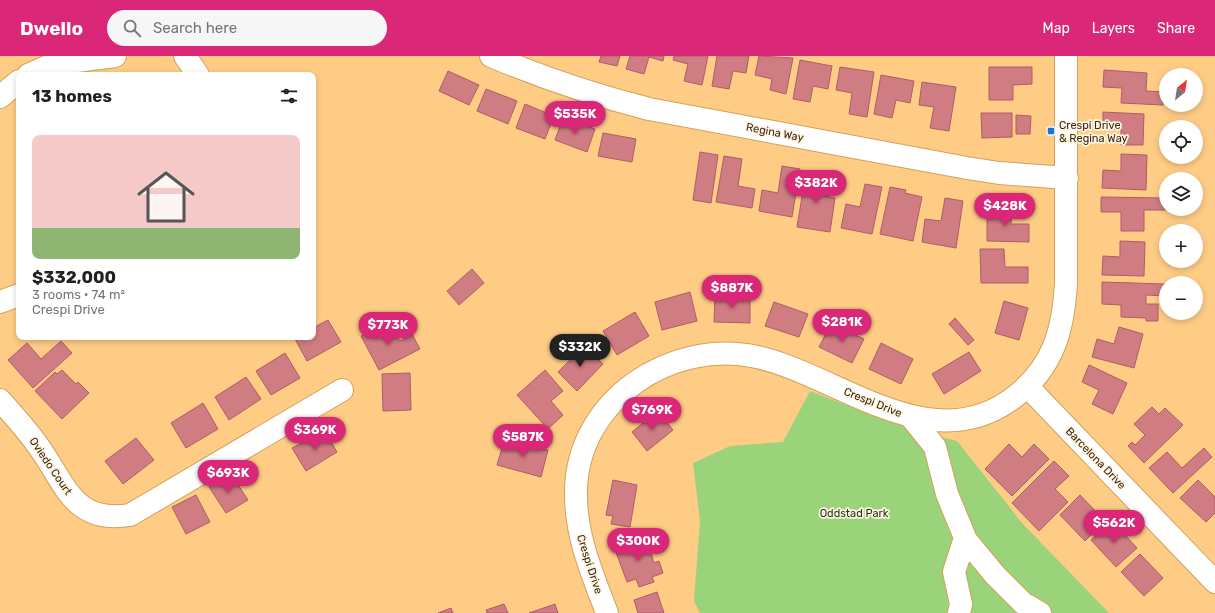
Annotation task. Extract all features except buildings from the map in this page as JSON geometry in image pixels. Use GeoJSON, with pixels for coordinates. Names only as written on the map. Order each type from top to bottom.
{"type":"FeatureCollection","features":[{"type":"Feature","properties":{"kind":"street"},"geometry":{"type":"LineString","coordinates":[[35,72],[46,67],[69,62],[115,56]]}},
{"type":"Feature","properties":{"kind":"street"},"geometry":{"type":"LineString","coordinates":[[185,56],[196,72]]}},
{"type":"Feature","properties":{"kind":"street","name":"Regina Way"},"geometry":{"type":"LineString","coordinates":[[492,56],[560,84],[649,109],[967,168],[999,173],[1067,178]]}},
{"type":"Feature","properties":{"kind":"street","name":"Crespi Drive"},"geometry":{"type":"LineString","coordinates":[[607,613],[582,548],[576,519],[576,489],[580,463],[588,439],[602,414],[622,392],[643,375],[668,364],[696,356],[726,353],[757,357],[786,366],[889,410],[912,417],[935,421],[958,421],[984,414],[1008,402],[1028,387],[1042,371],[1053,350],[1062,321],[1066,284],[1066,56]]}},
{"type":"Feature","properties":{"kind":"street"},"geometry":{"type":"LineString","coordinates":[[0,97],[16,84]]}},
{"type":"Feature","properties":{"kind":"street"},"geometry":{"type":"LineString","coordinates":[[0,302],[16,296]]}},
{"type":"Feature","properties":{"kind":"street","name":"Barcelona Drive"},"geometry":{"type":"LineString","coordinates":[[1028,387],[1215,582]]}},
{"type":"Feature","properties":{"kind":"street","name":"Oviedo Court"},"geometry":{"type":"LineString","coordinates":[[0,400],[42,451],[66,491],[80,504],[96,514],[114,518],[130,515],[342,390]]}},
{"type":"Feature","properties":{"kind":"street"},"geometry":{"type":"LineString","coordinates":[[912,417],[935,447],[947,494],[965,538],[995,575],[1023,603],[1040,613]]}},
{"type":"Feature","properties":{"kind":"street"},"geometry":{"type":"LineString","coordinates":[[960,613],[961,604],[954,572],[965,538]]}},
{"type":"Feature","properties":{"kind":"green space","name":"Oddstad Park"},"geometry":{"type":"Polygon","coordinates":[[[810,391],[864,412],[929,434],[957,441],[1022,523],[1109,613],[700,613],[694,601],[700,521],[693,463],[730,446],[783,442],[810,391]]]}},
{"type":"Feature","properties":{"kind":"place","name":"Crespi Drive & Regina Way"},"geometry":{"type":"Point","coordinates":[1051,131]}}]}
